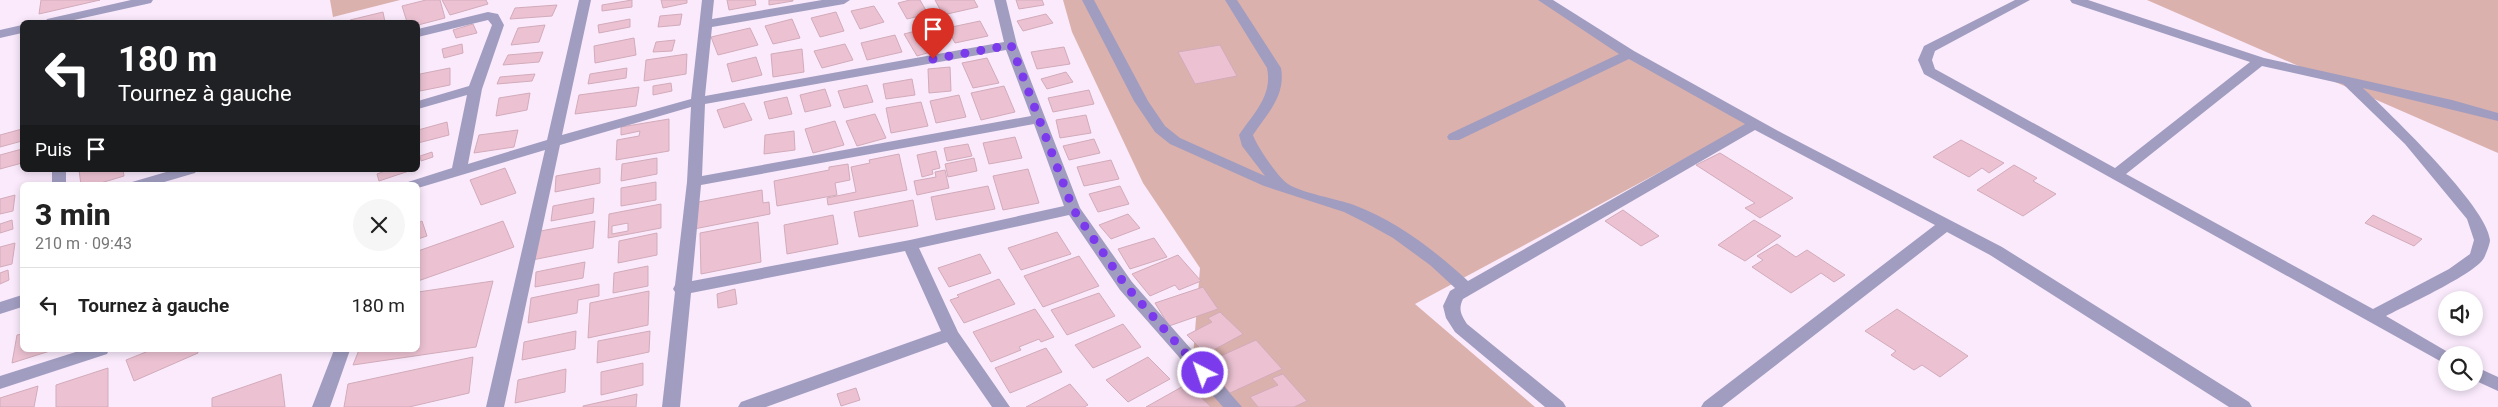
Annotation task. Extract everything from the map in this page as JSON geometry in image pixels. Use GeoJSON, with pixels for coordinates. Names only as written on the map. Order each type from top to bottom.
{"type":"FeatureCollection","features":[{"type":"Feature","properties":{"kind":"street"},"geometry":{"type":"LineString","coordinates":[[59,20],[147,0]]}},
{"type":"Feature","properties":{"kind":"street"},"geometry":{"type":"LineString","coordinates":[[495,407],[585,0]]}},
{"type":"Feature","properties":{"kind":"street"},"geometry":{"type":"LineString","coordinates":[[671,407],[694,182],[698,102],[708,0]]}},
{"type":"Feature","properties":{"kind":"street"},"geometry":{"type":"LineString","coordinates":[[705,24],[844,0]]}},
{"type":"Feature","properties":{"kind":"street"},"geometry":{"type":"LineString","coordinates":[[1000,0],[1011,45],[1073,209],[1126,286],[1233,407]]}},
{"type":"Feature","properties":{"kind":"street"},"geometry":{"type":"LineString","coordinates":[[1088,0],[1141,101],[1160,129],[1175,141],[1282,187],[1349,209],[1398,234],[1436,262],[1465,288]]}},
{"type":"Feature","properties":{"kind":"street"},"geometry":{"type":"LineString","coordinates":[[1231,0],[1274,68],[1277,78],[1276,92],[1246,135],[1249,146],[1282,187]]}},
{"type":"Feature","properties":{"kind":"street"},"geometry":{"type":"LineString","coordinates":[[1544,0],[1629,54],[1754,124],[1996,251],[2243,407]]}},
{"type":"Feature","properties":{"kind":"street"},"geometry":{"type":"LineString","coordinates":[[2024,0],[1929,49],[1925,60],[1928,71],[2438,353]]}},
{"type":"Feature","properties":{"kind":"street"},"geometry":{"type":"LineString","coordinates":[[2076,0],[2260,61],[2452,104],[2498,117]]}},
{"type":"Feature","properties":{"kind":"street"},"geometry":{"type":"LineString","coordinates":[[420,32],[474,18],[494,17],[498,25],[475,89],[469,130],[459,171]]}},
{"type":"Feature","properties":{"kind":"street"},"geometry":{"type":"LineString","coordinates":[[0,34],[20,29]]}},
{"type":"Feature","properties":{"kind":"street"},"geometry":{"type":"LineString","coordinates":[[420,183],[554,142],[698,102],[1011,45]]}},
{"type":"Feature","properties":{"kind":"street"},"geometry":{"type":"LineString","coordinates":[[1454,137],[1629,54]]}},
{"type":"Feature","properties":{"kind":"street"},"geometry":{"type":"LineString","coordinates":[[2115,175],[2260,61]]}},
{"type":"Feature","properties":{"kind":"street"},"geometry":{"type":"LineString","coordinates":[[2347,81],[2410,140],[2474,218],[2482,240],[2477,257],[2455,274],[2373,316]]}},
{"type":"Feature","properties":{"kind":"street"},"geometry":{"type":"LineString","coordinates":[[420,104],[475,89]]}},
{"type":"Feature","properties":{"kind":"street"},"geometry":{"type":"LineString","coordinates":[[694,182],[1038,119]]}},
{"type":"Feature","properties":{"kind":"street"},"geometry":{"type":"LineString","coordinates":[[1557,407],[1462,328],[1454,318],[1451,306],[1456,295],[1465,288],[1754,124]]}},
{"type":"Feature","properties":{"kind":"street"},"geometry":{"type":"LineString","coordinates":[[148,182],[183,172]]}},
{"type":"Feature","properties":{"kind":"street"},"geometry":{"type":"LineString","coordinates":[[682,289],[910,245],[1073,209]]}},
{"type":"Feature","properties":{"kind":"street"},"geometry":{"type":"LineString","coordinates":[[1710,407],[1946,224]]}},
{"type":"Feature","properties":{"kind":"street"},"geometry":{"type":"LineString","coordinates":[[910,245],[952,334],[1001,407]]}},
{"type":"Feature","properties":{"kind":"street"},"geometry":{"type":"LineString","coordinates":[[0,308],[20,302]]}},
{"type":"Feature","properties":{"kind":"street"},"geometry":{"type":"LineString","coordinates":[[747,407],[952,334]]}},
{"type":"Feature","properties":{"kind":"street"},"geometry":{"type":"LineString","coordinates":[[0,383],[95,352]]}},
{"type":"Feature","properties":{"kind":"street"},"geometry":{"type":"LineString","coordinates":[[321,407],[341,352]]}},
{"type":"Feature","properties":{"kind":"street"},"geometry":{"type":"LineString","coordinates":[[2483,377],[2498,385]]}},
{"type":"Feature","properties":{"kind":"shaded area"},"geometry":{"type":"Polygon","coordinates":[[[330,0],[400,0],[333,17],[330,0]]]}},
{"type":"Feature","properties":{"kind":"shaded area"},"geometry":{"type":"Polygon","coordinates":[[[1063,0],[1545,0],[1751,123],[1415,304],[1535,407],[1189,407],[1200,268],[1143,183],[1072,32],[1063,0]]]}},
{"type":"Feature","properties":{"kind":"shaded area"},"geometry":{"type":"Polygon","coordinates":[[[2147,0],[2498,0],[2498,153],[2147,0]]]}},
{"type":"Feature","properties":{"kind":"building"},"geometry":{"type":"Polygon","coordinates":[[[41,0],[100,0],[39,14],[41,0]]]}},
{"type":"Feature","properties":{"kind":"building"},"geometry":{"type":"Polygon","coordinates":[[[426,0],[440,0],[445,18],[420,24],[420,20],[406,20],[402,6],[426,0]]]}},
{"type":"Feature","properties":{"kind":"building"},"geometry":{"type":"Polygon","coordinates":[[[442,0],[486,0],[488,4],[450,15],[442,0]]]}},
{"type":"Feature","properties":{"kind":"building"},"geometry":{"type":"Polygon","coordinates":[[[632,0],[632,7],[602,11],[602,5],[632,0]]]}},
{"type":"Feature","properties":{"kind":"building"},"geometry":{"type":"Polygon","coordinates":[[[661,0],[687,0],[687,3],[663,8],[661,0]]]}},
{"type":"Feature","properties":{"kind":"building"},"geometry":{"type":"Polygon","coordinates":[[[727,0],[755,0],[756,5],[729,10],[727,0]]]}},
{"type":"Feature","properties":{"kind":"building"},"geometry":{"type":"Polygon","coordinates":[[[769,0],[793,0],[793,1],[769,5],[769,0]]]}},
{"type":"Feature","properties":{"kind":"building"},"geometry":{"type":"Polygon","coordinates":[[[920,0],[928,14],[907,19],[898,3],[920,0]]]}},
{"type":"Feature","properties":{"kind":"building"},"geometry":{"type":"Polygon","coordinates":[[[935,0],[974,0],[978,7],[943,15],[935,0]]]}},
{"type":"Feature","properties":{"kind":"building"},"geometry":{"type":"Polygon","coordinates":[[[1016,0],[1042,0],[1044,5],[1019,9],[1016,0]]]}},
{"type":"Feature","properties":{"kind":"building"},"geometry":{"type":"Polygon","coordinates":[[[557,5],[552,16],[510,19],[515,8],[557,5]]]}},
{"type":"Feature","properties":{"kind":"building"},"geometry":{"type":"Polygon","coordinates":[[[874,6],[884,22],[860,29],[851,11],[874,6]]]}},
{"type":"Feature","properties":{"kind":"building"},"geometry":{"type":"Polygon","coordinates":[[[383,12],[385,20],[350,20],[383,12]]]}},
{"type":"Feature","properties":{"kind":"building"},"geometry":{"type":"Polygon","coordinates":[[[836,12],[844,31],[820,37],[811,18],[836,12]]]}},
{"type":"Feature","properties":{"kind":"building"},"geometry":{"type":"Polygon","coordinates":[[[682,14],[680,25],[658,27],[660,16],[682,14]]]}},
{"type":"Feature","properties":{"kind":"building"},"geometry":{"type":"Polygon","coordinates":[[[1046,14],[1053,23],[1023,31],[1017,21],[1046,14]]]}},
{"type":"Feature","properties":{"kind":"building"},"geometry":{"type":"Polygon","coordinates":[[[630,19],[630,27],[599,33],[598,25],[630,19]]]}},
{"type":"Feature","properties":{"kind":"building"},"geometry":{"type":"Polygon","coordinates":[[[792,19],[800,38],[773,44],[765,26],[792,19]]]}},
{"type":"Feature","properties":{"kind":"building"},"geometry":{"type":"Polygon","coordinates":[[[980,21],[988,36],[955,43],[947,28],[980,21]]]}},
{"type":"Feature","properties":{"kind":"building"},"geometry":{"type":"Polygon","coordinates":[[[473,24],[477,33],[456,38],[453,30],[473,24]]]}},
{"type":"Feature","properties":{"kind":"building"},"geometry":{"type":"Polygon","coordinates":[[[545,25],[539,42],[511,45],[518,28],[545,25]]]}},
{"type":"Feature","properties":{"kind":"building"},"geometry":{"type":"Polygon","coordinates":[[[750,28],[758,45],[718,55],[711,37],[750,28]]]}},
{"type":"Feature","properties":{"kind":"building"},"geometry":{"type":"Polygon","coordinates":[[[927,28],[941,49],[917,56],[904,34],[927,28]]]}},
{"type":"Feature","properties":{"kind":"building"},"geometry":{"type":"Polygon","coordinates":[[[895,35],[902,52],[867,60],[861,43],[895,35]]]}},
{"type":"Feature","properties":{"kind":"building"},"geometry":{"type":"Polygon","coordinates":[[[634,38],[636,55],[595,63],[594,46],[634,38]]]}},
{"type":"Feature","properties":{"kind":"building"},"geometry":{"type":"Polygon","coordinates":[[[675,40],[672,51],[653,52],[656,42],[675,40]]]}},
{"type":"Feature","properties":{"kind":"building"},"geometry":{"type":"Polygon","coordinates":[[[462,44],[463,53],[444,58],[442,49],[462,44]]]}},
{"type":"Feature","properties":{"kind":"building"},"geometry":{"type":"Polygon","coordinates":[[[845,44],[853,60],[822,68],[814,51],[845,44]]]}},
{"type":"Feature","properties":{"kind":"building"},"geometry":{"type":"Polygon","coordinates":[[[1220,45],[1237,76],[1195,84],[1178,52],[1220,45]]]}},
{"type":"Feature","properties":{"kind":"building"},"geometry":{"type":"Polygon","coordinates":[[[1064,47],[1070,64],[1037,69],[1031,52],[1064,47]]]}},
{"type":"Feature","properties":{"kind":"building"},"geometry":{"type":"Polygon","coordinates":[[[802,49],[804,72],[773,77],[771,54],[802,49]]]}},
{"type":"Feature","properties":{"kind":"building"},"geometry":{"type":"Polygon","coordinates":[[[543,52],[539,62],[503,65],[508,55],[543,52]]]}},
{"type":"Feature","properties":{"kind":"building"},"geometry":{"type":"Polygon","coordinates":[[[687,54],[686,74],[644,81],[646,60],[687,54]]]}},
{"type":"Feature","properties":{"kind":"building"},"geometry":{"type":"Polygon","coordinates":[[[756,57],[762,75],[732,82],[727,64],[756,57]]]}},
{"type":"Feature","properties":{"kind":"building"},"geometry":{"type":"Polygon","coordinates":[[[987,58],[999,83],[973,88],[962,63],[987,58]]]}},
{"type":"Feature","properties":{"kind":"building"},"geometry":{"type":"Polygon","coordinates":[[[950,67],[951,91],[929,93],[928,69],[950,67]]]}},
{"type":"Feature","properties":{"kind":"building"},"geometry":{"type":"Polygon","coordinates":[[[450,68],[450,85],[420,91],[420,74],[450,68]]]}},
{"type":"Feature","properties":{"kind":"building"},"geometry":{"type":"Polygon","coordinates":[[[627,68],[626,78],[588,84],[590,74],[627,68]]]}},
{"type":"Feature","properties":{"kind":"building"},"geometry":{"type":"Polygon","coordinates":[[[1066,72],[1073,82],[1047,89],[1041,79],[1066,72]]]}},
{"type":"Feature","properties":{"kind":"building"},"geometry":{"type":"Polygon","coordinates":[[[535,74],[532,81],[497,84],[500,77],[535,74]]]}},
{"type":"Feature","properties":{"kind":"building"},"geometry":{"type":"Polygon","coordinates":[[[912,79],[915,95],[886,99],[883,84],[912,79]]]}},
{"type":"Feature","properties":{"kind":"building"},"geometry":{"type":"Polygon","coordinates":[[[671,83],[672,91],[653,95],[653,86],[671,83]]]}},
{"type":"Feature","properties":{"kind":"building"},"geometry":{"type":"Polygon","coordinates":[[[867,85],[873,102],[844,108],[838,91],[867,85]]]}},
{"type":"Feature","properties":{"kind":"building"},"geometry":{"type":"Polygon","coordinates":[[[1004,86],[1015,112],[981,120],[971,93],[1004,86]]]}},
{"type":"Feature","properties":{"kind":"building"},"geometry":{"type":"Polygon","coordinates":[[[639,87],[636,106],[575,114],[579,95],[639,87]]]}},
{"type":"Feature","properties":{"kind":"building"},"geometry":{"type":"Polygon","coordinates":[[[825,89],[831,106],[805,112],[800,95],[825,89]]]}},
{"type":"Feature","properties":{"kind":"building"},"geometry":{"type":"Polygon","coordinates":[[[1089,90],[1094,104],[1053,112],[1048,98],[1089,90]]]}},
{"type":"Feature","properties":{"kind":"building"},"geometry":{"type":"Polygon","coordinates":[[[530,93],[527,110],[496,116],[499,98],[530,93]]]}},
{"type":"Feature","properties":{"kind":"building"},"geometry":{"type":"Polygon","coordinates":[[[959,95],[966,117],[936,123],[930,101],[959,95]]]}},
{"type":"Feature","properties":{"kind":"building"},"geometry":{"type":"Polygon","coordinates":[[[787,97],[792,114],[769,119],[764,102],[787,97]]]}},
{"type":"Feature","properties":{"kind":"building"},"geometry":{"type":"Polygon","coordinates":[[[921,102],[928,126],[891,133],[886,108],[921,102]]]}},
{"type":"Feature","properties":{"kind":"building"},"geometry":{"type":"Polygon","coordinates":[[[744,103],[752,120],[724,128],[717,110],[744,103]]]}},
{"type":"Feature","properties":{"kind":"building"},"geometry":{"type":"Polygon","coordinates":[[[875,114],[886,138],[857,146],[846,121],[875,114]]]}},
{"type":"Feature","properties":{"kind":"building"},"geometry":{"type":"Polygon","coordinates":[[[1086,115],[1091,133],[1060,138],[1056,120],[1086,115]]]}},
{"type":"Feature","properties":{"kind":"building"},"geometry":{"type":"Polygon","coordinates":[[[669,119],[669,151],[616,160],[617,140],[639,136],[640,131],[621,135],[621,127],[669,119]]]}},
{"type":"Feature","properties":{"kind":"building"},"geometry":{"type":"Polygon","coordinates":[[[835,121],[844,145],[813,153],[805,129],[835,121]]]}},
{"type":"Feature","properties":{"kind":"building"},"geometry":{"type":"Polygon","coordinates":[[[447,122],[449,135],[420,142],[420,129],[447,122]]]}},
{"type":"Feature","properties":{"kind":"building"},"geometry":{"type":"Polygon","coordinates":[[[20,130],[20,142],[0,147],[0,135],[20,130]]]}},
{"type":"Feature","properties":{"kind":"building"},"geometry":{"type":"Polygon","coordinates":[[[518,130],[514,147],[474,153],[479,135],[518,130]]]}},
{"type":"Feature","properties":{"kind":"building"},"geometry":{"type":"Polygon","coordinates":[[[794,131],[795,150],[764,154],[765,135],[794,131]]]}},
{"type":"Feature","properties":{"kind":"building"},"geometry":{"type":"Polygon","coordinates":[[[1015,137],[1022,158],[989,164],[983,143],[1015,137]]]}},
{"type":"Feature","properties":{"kind":"building"},"geometry":{"type":"Polygon","coordinates":[[[1094,139],[1100,153],[1069,160],[1063,146],[1094,139]]]}},
{"type":"Feature","properties":{"kind":"building"},"geometry":{"type":"Polygon","coordinates":[[[1961,140],[2004,163],[1989,173],[1982,168],[1969,177],[1933,157],[1961,140]]]}},
{"type":"Feature","properties":{"kind":"building"},"geometry":{"type":"Polygon","coordinates":[[[968,144],[972,156],[947,161],[944,148],[968,144]]]}},
{"type":"Feature","properties":{"kind":"building"},"geometry":{"type":"Polygon","coordinates":[[[20,150],[20,164],[0,169],[0,155],[20,150]]]}},
{"type":"Feature","properties":{"kind":"building"},"geometry":{"type":"Polygon","coordinates":[[[936,151],[940,168],[932,170],[933,174],[922,177],[917,155],[936,151]]]}},
{"type":"Feature","properties":{"kind":"building"},"geometry":{"type":"Polygon","coordinates":[[[432,152],[433,157],[421,161],[420,156],[432,152]]]}},
{"type":"Feature","properties":{"kind":"building"},"geometry":{"type":"Polygon","coordinates":[[[1720,153],[1793,198],[1760,218],[1745,208],[1755,203],[1696,165],[1720,153]]]}},
{"type":"Feature","properties":{"kind":"building"},"geometry":{"type":"Polygon","coordinates":[[[899,154],[907,190],[828,205],[827,198],[856,192],[851,167],[870,163],[869,160],[899,154]]]}},
{"type":"Feature","properties":{"kind":"building"},"geometry":{"type":"Polygon","coordinates":[[[657,158],[657,174],[621,181],[622,164],[657,158]]]}},
{"type":"Feature","properties":{"kind":"building"},"geometry":{"type":"Polygon","coordinates":[[[974,158],[977,171],[948,177],[945,164],[974,158]]]}},
{"type":"Feature","properties":{"kind":"building"},"geometry":{"type":"Polygon","coordinates":[[[1111,160],[1119,179],[1084,186],[1077,167],[1111,160]]]}},
{"type":"Feature","properties":{"kind":"building"},"geometry":{"type":"Polygon","coordinates":[[[848,164],[850,180],[835,183],[837,195],[777,206],[774,181],[829,170],[829,167],[848,164]]]}},
{"type":"Feature","properties":{"kind":"building"},"geometry":{"type":"Polygon","coordinates":[[[2014,165],[2037,178],[2033,181],[2056,194],[2023,216],[1977,190],[2014,165]]]}},
{"type":"Feature","properties":{"kind":"building"},"geometry":{"type":"Polygon","coordinates":[[[505,168],[516,193],[481,205],[470,180],[505,168]]]}},
{"type":"Feature","properties":{"kind":"building"},"geometry":{"type":"Polygon","coordinates":[[[600,168],[600,183],[555,192],[556,176],[600,168]]]}},
{"type":"Feature","properties":{"kind":"building"},"geometry":{"type":"Polygon","coordinates":[[[1028,169],[1039,203],[1003,210],[993,176],[1028,169]]]}},
{"type":"Feature","properties":{"kind":"building"},"geometry":{"type":"Polygon","coordinates":[[[945,170],[949,188],[917,195],[914,181],[936,177],[935,172],[945,170]]]}},
{"type":"Feature","properties":{"kind":"building"},"geometry":{"type":"Polygon","coordinates":[[[79,172],[123,172],[124,176],[104,182],[81,182],[79,172]]]}},
{"type":"Feature","properties":{"kind":"building"},"geometry":{"type":"Polygon","coordinates":[[[382,172],[406,172],[379,181],[377,174],[382,172]]]}},
{"type":"Feature","properties":{"kind":"building"},"geometry":{"type":"Polygon","coordinates":[[[656,182],[656,200],[621,206],[621,188],[656,182]]]}},
{"type":"Feature","properties":{"kind":"building"},"geometry":{"type":"Polygon","coordinates":[[[988,186],[995,209],[936,220],[931,197],[988,186]]]}},
{"type":"Feature","properties":{"kind":"building"},"geometry":{"type":"Polygon","coordinates":[[[1120,186],[1129,204],[1098,212],[1089,194],[1120,186]]]}},
{"type":"Feature","properties":{"kind":"building"},"geometry":{"type":"Polygon","coordinates":[[[762,190],[763,203],[769,202],[770,214],[694,229],[693,203],[762,190]]]}},
{"type":"Feature","properties":{"kind":"building"},"geometry":{"type":"Polygon","coordinates":[[[15,195],[13,211],[0,214],[0,199],[15,195]]]}},
{"type":"Feature","properties":{"kind":"building"},"geometry":{"type":"Polygon","coordinates":[[[594,198],[593,213],[551,221],[553,206],[594,198]]]}},
{"type":"Feature","properties":{"kind":"building"},"geometry":{"type":"Polygon","coordinates":[[[913,200],[918,226],[859,237],[854,212],[913,200]]]}},
{"type":"Feature","properties":{"kind":"building"},"geometry":{"type":"Polygon","coordinates":[[[661,204],[661,228],[608,238],[609,214],[661,204]],[[628,223],[612,226],[612,234],[628,231],[628,223]]]}},
{"type":"Feature","properties":{"kind":"building"},"geometry":{"type":"Polygon","coordinates":[[[1623,210],[1659,236],[1641,246],[1605,221],[1623,210]]]}},
{"type":"Feature","properties":{"kind":"building"},"geometry":{"type":"Polygon","coordinates":[[[1128,214],[1140,228],[1111,239],[1099,225],[1128,214]]]}},
{"type":"Feature","properties":{"kind":"building"},"geometry":{"type":"Polygon","coordinates":[[[833,215],[838,244],[787,254],[784,225],[833,215]]]}},
{"type":"Feature","properties":{"kind":"building"},"geometry":{"type":"Polygon","coordinates":[[[2373,215],[2422,239],[2414,246],[2365,223],[2373,215]]]}},
{"type":"Feature","properties":{"kind":"building"},"geometry":{"type":"Polygon","coordinates":[[[12,220],[13,229],[0,233],[0,224],[12,220]]]}},
{"type":"Feature","properties":{"kind":"building"},"geometry":{"type":"Polygon","coordinates":[[[1754,220],[1781,236],[1745,261],[1718,245],[1754,220]]]}},
{"type":"Feature","properties":{"kind":"building"},"geometry":{"type":"Polygon","coordinates":[[[422,221],[427,236],[420,238],[420,222],[422,221]]]}},
{"type":"Feature","properties":{"kind":"building"},"geometry":{"type":"Polygon","coordinates":[[[503,221],[514,247],[420,280],[420,250],[503,221]]]}},
{"type":"Feature","properties":{"kind":"building"},"geometry":{"type":"Polygon","coordinates":[[[595,221],[593,248],[532,260],[535,232],[595,221]]]}},
{"type":"Feature","properties":{"kind":"building"},"geometry":{"type":"Polygon","coordinates":[[[758,222],[761,262],[701,274],[700,233],[758,222]]]}},
{"type":"Feature","properties":{"kind":"building"},"geometry":{"type":"Polygon","coordinates":[[[1057,232],[1071,254],[1021,270],[1008,248],[1057,232]]]}},
{"type":"Feature","properties":{"kind":"building"},"geometry":{"type":"Polygon","coordinates":[[[657,233],[657,255],[618,263],[619,241],[657,233]]]}},
{"type":"Feature","properties":{"kind":"building"},"geometry":{"type":"Polygon","coordinates":[[[1154,238],[1167,257],[1130,269],[1118,249],[1154,238]]]}},
{"type":"Feature","properties":{"kind":"building"},"geometry":{"type":"Polygon","coordinates":[[[15,243],[12,264],[0,267],[0,247],[15,243]]]}},
{"type":"Feature","properties":{"kind":"building"},"geometry":{"type":"Polygon","coordinates":[[[1777,244],[1796,257],[1807,250],[1845,275],[1834,282],[1821,273],[1791,293],[1752,267],[1763,260],[1757,256],[1777,244]]]}},
{"type":"Feature","properties":{"kind":"building"},"geometry":{"type":"Polygon","coordinates":[[[980,254],[991,273],[949,287],[938,268],[980,254]]]}},
{"type":"Feature","properties":{"kind":"building"},"geometry":{"type":"Polygon","coordinates":[[[1178,255],[1201,281],[1179,290],[1175,285],[1150,296],[1132,274],[1178,255]]]}},
{"type":"Feature","properties":{"kind":"building"},"geometry":{"type":"Polygon","coordinates":[[[1079,256],[1099,286],[1043,307],[1024,276],[1079,256]]]}},
{"type":"Feature","properties":{"kind":"building"},"geometry":{"type":"Polygon","coordinates":[[[585,262],[583,278],[535,287],[536,272],[585,262]]]}},
{"type":"Feature","properties":{"kind":"building"},"geometry":{"type":"Polygon","coordinates":[[[648,266],[648,286],[613,293],[614,273],[648,266]]]}},
{"type":"Feature","properties":{"kind":"building"},"geometry":{"type":"Polygon","coordinates":[[[8,270],[9,280],[0,284],[0,273],[8,270]]]}},
{"type":"Feature","properties":{"kind":"building"},"geometry":{"type":"Polygon","coordinates":[[[999,279],[1015,304],[964,323],[950,300],[959,297],[957,295],[999,279]]]}},
{"type":"Feature","properties":{"kind":"building"},"geometry":{"type":"Polygon","coordinates":[[[493,281],[476,347],[353,365],[358,352],[420,352],[420,292],[493,281]]]}},
{"type":"Feature","properties":{"kind":"building"},"geometry":{"type":"Polygon","coordinates":[[[599,284],[599,296],[578,300],[577,313],[528,323],[531,298],[599,284]]]}},
{"type":"Feature","properties":{"kind":"building"},"geometry":{"type":"Polygon","coordinates":[[[1203,287],[1218,309],[1169,326],[1155,303],[1203,287]]]}},
{"type":"Feature","properties":{"kind":"building"},"geometry":{"type":"Polygon","coordinates":[[[735,289],[737,304],[718,308],[717,294],[735,289]]]}},
{"type":"Feature","properties":{"kind":"building"},"geometry":{"type":"Polygon","coordinates":[[[649,291],[648,325],[588,338],[590,303],[649,291]]]}},
{"type":"Feature","properties":{"kind":"building"},"geometry":{"type":"Polygon","coordinates":[[[1099,293],[1115,316],[1067,335],[1051,310],[1099,293]]]}},
{"type":"Feature","properties":{"kind":"building"},"geometry":{"type":"Polygon","coordinates":[[[1035,309],[1054,337],[1041,342],[1039,339],[1019,347],[1021,350],[991,362],[973,332],[1035,309]]]}},
{"type":"Feature","properties":{"kind":"building"},"geometry":{"type":"Polygon","coordinates":[[[1897,309],[1968,356],[1940,377],[1922,365],[1914,370],[1891,355],[1896,351],[1865,331],[1897,309]]]}},
{"type":"Feature","properties":{"kind":"building"},"geometry":{"type":"Polygon","coordinates":[[[1220,312],[1243,334],[1206,354],[1187,335],[1212,322],[1208,318],[1220,312]]]}},
{"type":"Feature","properties":{"kind":"building"},"geometry":{"type":"Polygon","coordinates":[[[1123,324],[1141,347],[1093,368],[1075,345],[1123,324]]]}},
{"type":"Feature","properties":{"kind":"building"},"geometry":{"type":"Polygon","coordinates":[[[576,331],[575,349],[522,360],[524,342],[576,331]]]}},
{"type":"Feature","properties":{"kind":"building"},"geometry":{"type":"Polygon","coordinates":[[[650,331],[649,352],[597,363],[598,341],[650,331]]]}},
{"type":"Feature","properties":{"kind":"building"},"geometry":{"type":"Polygon","coordinates":[[[20,334],[20,352],[47,352],[12,363],[17,335],[20,334]]]}},
{"type":"Feature","properties":{"kind":"building"},"geometry":{"type":"Polygon","coordinates":[[[1256,340],[1282,369],[1230,393],[1205,363],[1256,340]]]}},
{"type":"Feature","properties":{"kind":"building"},"geometry":{"type":"Polygon","coordinates":[[[1046,348],[1062,372],[1010,393],[995,368],[1046,348]]]}},
{"type":"Feature","properties":{"kind":"building"},"geometry":{"type":"Polygon","coordinates":[[[146,352],[198,353],[134,381],[126,360],[146,352]]]}},
{"type":"Feature","properties":{"kind":"building"},"geometry":{"type":"Polygon","coordinates":[[[473,357],[469,393],[409,407],[344,407],[348,384],[473,357]]]}},
{"type":"Feature","properties":{"kind":"building"},"geometry":{"type":"Polygon","coordinates":[[[1148,357],[1170,379],[1128,402],[1106,380],[1148,357]]]}},
{"type":"Feature","properties":{"kind":"building"},"geometry":{"type":"Polygon","coordinates":[[[643,363],[643,385],[601,395],[601,372],[643,363]]]}},
{"type":"Feature","properties":{"kind":"building"},"geometry":{"type":"Polygon","coordinates":[[[108,368],[108,407],[56,407],[56,385],[108,368]]]}},
{"type":"Feature","properties":{"kind":"building"},"geometry":{"type":"Polygon","coordinates":[[[566,369],[565,392],[515,403],[518,380],[566,369]]]}},
{"type":"Feature","properties":{"kind":"building"},"geometry":{"type":"Polygon","coordinates":[[[281,374],[285,407],[212,407],[212,398],[281,374]]]}},
{"type":"Feature","properties":{"kind":"building"},"geometry":{"type":"Polygon","coordinates":[[[1283,374],[1307,401],[1294,407],[1258,407],[1250,397],[1278,385],[1272,378],[1283,374]]]}},
{"type":"Feature","properties":{"kind":"building"},"geometry":{"type":"Polygon","coordinates":[[[1070,384],[1088,405],[1084,407],[1026,407],[1070,384]]]}},
{"type":"Feature","properties":{"kind":"building"},"geometry":{"type":"Polygon","coordinates":[[[1187,384],[1211,407],[1146,407],[1187,384]]]}},
{"type":"Feature","properties":{"kind":"building"},"geometry":{"type":"Polygon","coordinates":[[[38,386],[34,407],[0,407],[0,398],[38,386]]]}},
{"type":"Feature","properties":{"kind":"building"},"geometry":{"type":"Polygon","coordinates":[[[856,388],[860,400],[841,406],[837,394],[856,388]]]}},
{"type":"Feature","properties":{"kind":"building"},"geometry":{"type":"Polygon","coordinates":[[[637,394],[636,407],[583,407],[583,406],[637,394]]]}},
{"type":"Feature","properties":{"kind":"route"},"geometry":{"type":"LineString","coordinates":[[933,59],[1011,45],[1073,209],[1126,286],[1203,373]]}}]}
